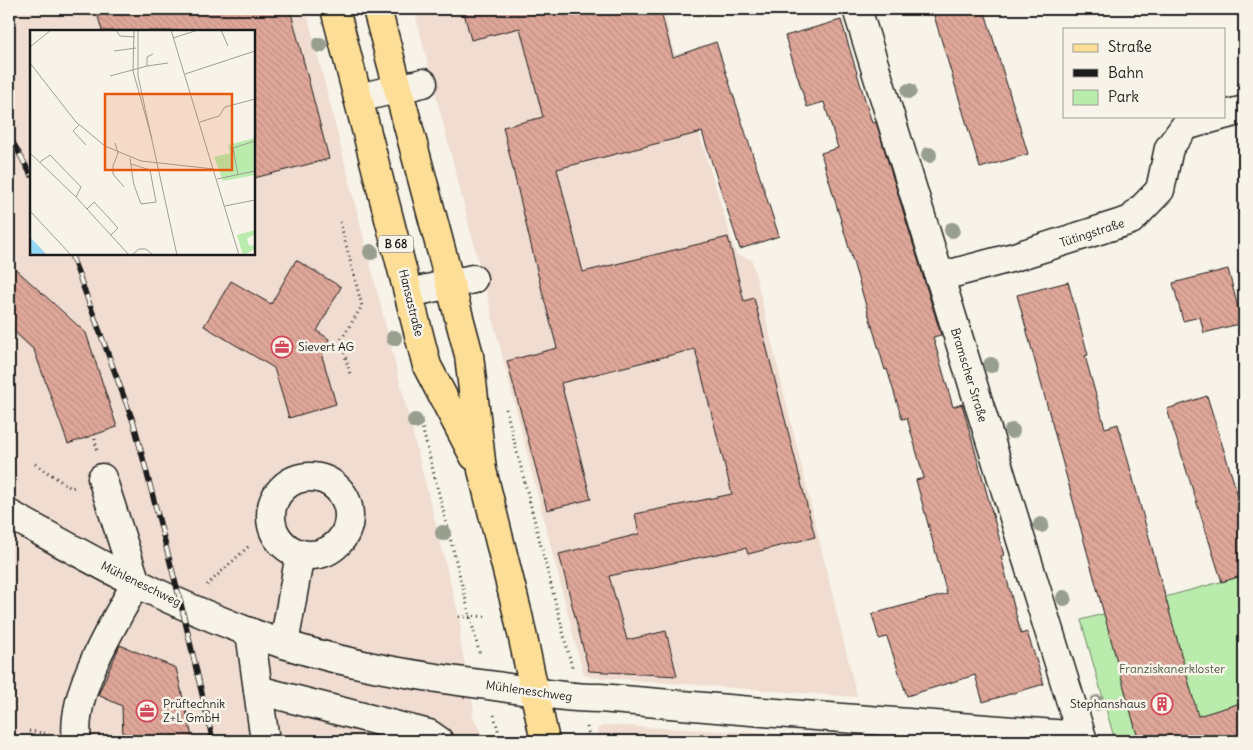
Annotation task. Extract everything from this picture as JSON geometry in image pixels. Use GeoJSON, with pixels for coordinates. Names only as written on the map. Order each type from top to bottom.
{"type":"FeatureCollection","features":[{"type":"Feature","properties":{"kind":"main road","name":"Hansastraße"},"geometry":{"type":"LineString","coordinates":[[335,9],[427,366],[482,470]]}},
{"type":"Feature","properties":{"kind":"main road","name":"Hansastraße"},"geometry":{"type":"LineString","coordinates":[[377,9],[411,86],[462,281],[482,470],[545,741]]}},
{"type":"Feature","properties":{"kind":"street","name":"Bramscher Straße"},"geometry":{"type":"LineString","coordinates":[[857,9],[938,277],[1082,738]]}},
{"type":"Feature","properties":{"kind":"street"},"geometry":{"type":"LineString","coordinates":[[358,98],[411,86]]}},
{"type":"Feature","properties":{"kind":"street"},"geometry":{"type":"LineString","coordinates":[[1226,114],[1244,110]]}},
{"type":"Feature","properties":{"kind":"street","name":"Tütingstraße"},"geometry":{"type":"LineString","coordinates":[[938,277],[1014,257],[1131,220],[1160,190],[1169,148],[1185,126],[1213,118]]}},
{"type":"Feature","properties":{"kind":"street"},"geometry":{"type":"LineString","coordinates":[[409,293],[462,281]]}},
{"type":"Feature","properties":{"kind":"street"},"geometry":{"type":"LineString","coordinates":[[77,741],[79,705],[90,670],[136,583],[102,478]]}},
{"type":"Feature","properties":{"kind":"street","name":"Mühleneschweg"},"geometry":{"type":"LineString","coordinates":[[9,514],[136,583],[190,608],[284,644],[355,663],[413,674],[580,698],[600,698],[1082,738]]}},
{"type":"Feature","properties":{"kind":"street"},"geometry":{"type":"LineString","coordinates":[[284,644],[300,554]]}},
{"type":"Feature","properties":{"kind":"street"},"geometry":{"type":"LineString","coordinates":[[250,632],[265,741]]}},
{"type":"Feature","properties":{"kind":"street"},"geometry":{"type":"LineString","coordinates":[[258,690],[429,734],[439,741]]}},
{"type":"Feature","properties":{"kind":"path"},"geometry":{"type":"LineString","coordinates":[[340,222],[362,306],[341,340],[350,374]]}},
{"type":"Feature","properties":{"kind":"path"},"geometry":{"type":"LineString","coordinates":[[190,608],[211,580],[250,545]]}},
{"type":"Feature","properties":{"kind":"shaded area"},"geometry":{"type":"Polygon","coordinates":[[[9,9],[306,9],[459,617],[460,640],[474,710],[472,716],[486,741],[9,741],[9,9]]]}},
{"type":"Feature","properties":{"kind":"shaded area"},"geometry":{"type":"Polygon","coordinates":[[[414,9],[663,9],[675,55],[736,254],[752,260],[857,697],[591,677],[585,675],[414,9]]]}},
{"type":"Feature","properties":{"kind":"shaded area"},"geometry":{"type":"Polygon","coordinates":[[[605,725],[881,741],[600,741],[597,729],[605,725]]]}},
{"type":"Feature","properties":{"kind":"green space","name":"Franziskanerkloster"},"geometry":{"type":"Polygon","coordinates":[[[1244,497],[1244,741],[1115,741],[1081,620],[1242,576],[1219,505],[1244,497]]]}},
{"type":"Feature","properties":{"kind":"building"},"geometry":{"type":"Polygon","coordinates":[[[96,9],[290,9],[329,159],[255,178],[255,30],[102,30],[96,9]]]}},
{"type":"Feature","properties":{"kind":"building"},"geometry":{"type":"Polygon","coordinates":[[[463,9],[660,9],[673,57],[716,42],[779,236],[740,249],[702,132],[557,169],[583,272],[728,237],[744,301],[754,298],[815,537],[748,554],[746,548],[609,576],[627,640],[666,631],[677,676],[589,671],[559,554],[639,534],[635,514],[732,494],[695,349],[561,383],[591,499],[547,510],[507,361],[557,348],[503,127],[543,117],[520,28],[471,40],[463,9]]]}},
{"type":"Feature","properties":{"kind":"building"},"geometry":{"type":"Polygon","coordinates":[[[932,9],[984,9],[1028,154],[980,168],[932,9]]]}},
{"type":"Feature","properties":{"kind":"building"},"geometry":{"type":"Polygon","coordinates":[[[841,20],[872,123],[876,122],[941,335],[933,337],[953,407],[962,404],[1004,555],[1001,556],[1021,634],[1027,632],[1044,684],[983,702],[975,675],[907,696],[887,637],[879,639],[872,614],[947,594],[916,480],[924,478],[907,418],[902,419],[887,369],[885,370],[821,153],[838,148],[824,102],[807,107],[785,36],[841,20]]]}},
{"type":"Feature","properties":{"kind":"building","name":"Sievert AG"},"geometry":{"type":"Polygon","coordinates":[[[296,260],[341,287],[317,331],[329,339],[322,356],[336,404],[289,418],[274,368],[204,326],[231,281],[271,304],[296,260]]]}},
{"type":"Feature","properties":{"kind":"building"},"geometry":{"type":"Polygon","coordinates":[[[9,263],[86,333],[117,427],[68,444],[34,350],[9,327],[9,263]]]}},
{"type":"Feature","properties":{"kind":"building"},"geometry":{"type":"Polygon","coordinates":[[[1228,269],[1242,323],[1204,333],[1200,317],[1183,321],[1173,283],[1228,269]]]}},
{"type":"Feature","properties":{"kind":"building"},"geometry":{"type":"Polygon","coordinates":[[[1068,282],[1088,355],[1085,356],[1105,428],[1118,424],[1198,716],[1244,702],[1244,741],[1136,741],[1137,735],[1017,295],[1068,282]]]}},
{"type":"Feature","properties":{"kind":"building"},"geometry":{"type":"Polygon","coordinates":[[[1207,396],[1244,515],[1244,575],[1222,582],[1167,409],[1207,396]]]}},
{"type":"Feature","properties":{"kind":"building"},"geometry":{"type":"Polygon","coordinates":[[[120,645],[176,668],[193,741],[123,741],[122,706],[98,695],[120,645]]]}},
{"type":"Feature","properties":{"kind":"railway"},"geometry":{"type":"LineString","coordinates":[[9,135],[30,173]]}},
{"type":"Feature","properties":{"kind":"railway"},"geometry":{"type":"LineString","coordinates":[[71,255],[134,424],[181,604],[213,741]]}},
{"type":"Feature","properties":{"kind":"place","name":"Sievert AG"},"geometry":{"type":"Point","coordinates":[282,347]}},
{"type":"Feature","properties":{"kind":"place","name":"Stephanshaus"},"geometry":{"type":"Point","coordinates":[1162,704]}},
{"type":"Feature","properties":{"kind":"place","name":"Prüftechnik Z+L GmbH"},"geometry":{"type":"Point","coordinates":[147,711]}}]}
